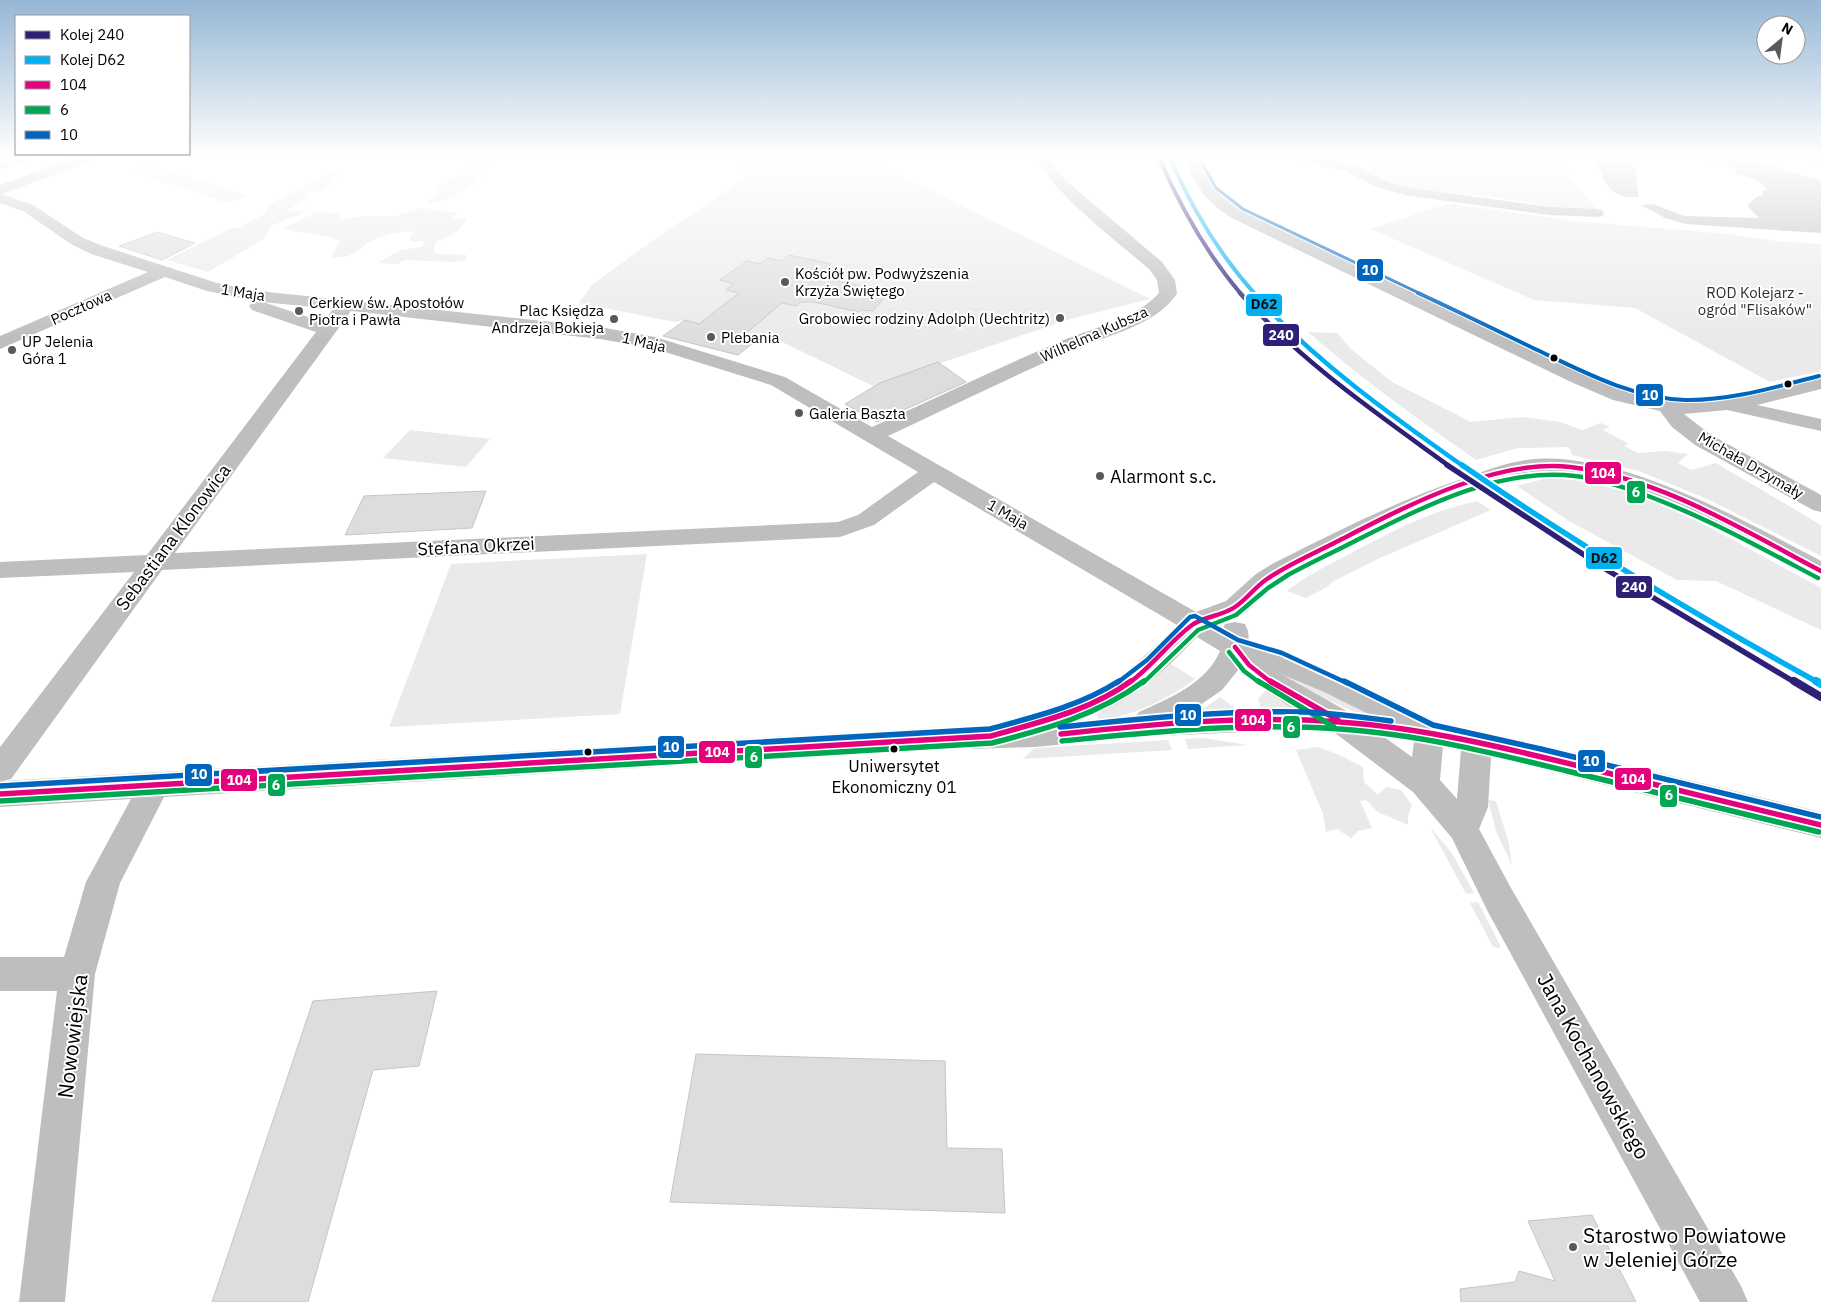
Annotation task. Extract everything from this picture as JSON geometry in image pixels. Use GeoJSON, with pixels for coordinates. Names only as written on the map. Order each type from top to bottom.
{"type":"FeatureCollection","features":[{"type":"Feature","properties":{"kind":"street","name":"1 Maja"},"geometry":{"type":"LineString","coordinates":[[44,219],[77,241],[97,250],[213,288],[250,295],[600,332],[655,343],[778,381],[1235,647],[1279,660],[1373,703],[1430,732]]}},
{"type":"Feature","properties":{"kind":"street","name":"Wilhelma Kubsza"},"geometry":{"type":"LineString","coordinates":[[872,435],[1068,344],[1140,316],[1160,304],[1168,294],[1166,280],[1156,266],[1101,219]]}},
{"type":"Feature","properties":{"kind":"street"},"geometry":{"type":"LineString","coordinates":[[1246,219],[1604,391],[1637,401],[1667,407],[1697,407],[1724,404],[1821,383]]}},
{"type":"Feature","properties":{"kind":"street","name":"Pocztowa"},"geometry":{"type":"LineString","coordinates":[[0,343],[162,272]]}},
{"type":"Feature","properties":{"kind":"street"},"geometry":{"type":"LineString","coordinates":[[213,288],[272,312],[327,330]]}},
{"type":"Feature","properties":{"kind":"street","name":"Sebastiana Klonowica"},"geometry":{"type":"LineString","coordinates":[[0,770],[346,305]]}},
{"type":"Feature","properties":{"kind":"street"},"geometry":{"type":"LineString","coordinates":[[1724,404],[1821,425]]}},
{"type":"Feature","properties":{"kind":"street","name":"Michała Drzymały"},"geometry":{"type":"LineString","coordinates":[[1667,407],[1680,422],[1703,440],[1821,505]]}},
{"type":"Feature","properties":{"kind":"street"},"geometry":{"type":"LineString","coordinates":[[991,736],[1062,715],[1112,695],[1141,675],[1196,623],[1235,608],[1265,580],[1281,570],[1408,507],[1453,489],[1501,473],[1523,468],[1549,466],[1576,469],[1618,479],[1699,510],[1821,571]]}},
{"type":"Feature","properties":{"kind":"street","name":"Stefana Okrzei"},"geometry":{"type":"LineString","coordinates":[[0,570],[840,529],[866,520],[934,471]]}},
{"type":"Feature","properties":{"kind":"street"},"geometry":{"type":"LineString","coordinates":[[1138,726],[1182,705],[1199,694],[1224,668],[1235,647],[1235,608]]}},
{"type":"Feature","properties":{"kind":"street","name":"1 Maja"},"geometry":{"type":"LineString","coordinates":[[1235,647],[1249,665],[1272,683],[1342,722],[1430,732],[1821,825]]}},
{"type":"Feature","properties":{"kind":"street"},"geometry":{"type":"LineString","coordinates":[[0,794],[991,736],[1035,736],[1138,726],[1291,720],[1342,722]]}},
{"type":"Feature","properties":{"kind":"street","name":"Jana Kochanowskiego"},"geometry":{"type":"LineString","coordinates":[[1342,722],[1424,784],[1463,830],[1499,898],[1726,1302]]}},
{"type":"Feature","properties":{"kind":"street"},"geometry":{"type":"LineString","coordinates":[[1424,784],[1430,732]]}},
{"type":"Feature","properties":{"kind":"street"},"geometry":{"type":"LineString","coordinates":[[1463,830],[1472,807],[1477,743]]}},
{"type":"Feature","properties":{"kind":"street","name":"Nowowiejska"},"geometry":{"type":"LineString","coordinates":[[42,1302],[78,974],[103,882],[154,785]]}},
{"type":"Feature","properties":{"kind":"street"},"geometry":{"type":"LineString","coordinates":[[0,974],[78,974]]}},
{"type":"Feature","properties":{"kind":"green space"},"geometry":{"type":"Polygon","coordinates":[[[256,219],[289,219],[272,225],[264,239],[208,272],[167,260],[229,229],[238,228],[256,219]]]}},
{"type":"Feature","properties":{"kind":"green space"},"geometry":{"type":"Polygon","coordinates":[[[303,219],[467,219],[454,233],[436,242],[434,248],[436,254],[467,255],[466,260],[453,262],[404,260],[397,264],[378,263],[401,250],[421,247],[426,241],[412,242],[409,240],[414,231],[394,233],[375,239],[352,254],[332,257],[340,241],[325,236],[281,229],[303,219]]]}},
{"type":"Feature","properties":{"kind":"green space"},"geometry":{"type":"Polygon","coordinates":[[[684,219],[988,219],[1150,299],[1070,319],[873,386],[778,340],[765,337],[759,338],[685,320],[675,322],[579,303],[592,285],[684,219]]]}},
{"type":"Feature","properties":{"kind":"green space","name":"ROD Kolejarz - ogród \"Flisaków\""},"geometry":{"type":"Polygon","coordinates":[[[1401,219],[1559,219],[1821,244],[1821,371],[1770,382],[1635,308],[1534,300],[1371,229],[1401,219]]]}},
{"type":"Feature","properties":{"kind":"green space"},"geometry":{"type":"Polygon","coordinates":[[[1308,332],[1337,333],[1351,349],[1392,382],[1471,422],[1522,417],[1560,422],[1582,430],[1601,423],[1610,427],[1603,430],[1629,444],[1624,446],[1638,453],[1666,451],[1688,454],[1678,463],[1691,470],[1716,463],[1821,525],[1821,556],[1707,499],[1639,471],[1572,455],[1569,447],[1518,448],[1476,460],[1369,382],[1308,332]]]}},
{"type":"Feature","properties":{"kind":"green space"},"geometry":{"type":"Polygon","coordinates":[[[410,430],[490,439],[466,467],[383,458],[410,430]]]}},
{"type":"Feature","properties":{"kind":"green space"},"geometry":{"type":"Polygon","coordinates":[[[1547,478],[1583,482],[1618,490],[1654,502],[1723,535],[1821,588],[1821,630],[1716,581],[1677,580],[1569,521],[1517,486],[1547,478]]]}},
{"type":"Feature","properties":{"kind":"green space"},"geometry":{"type":"Polygon","coordinates":[[[1477,501],[1491,510],[1380,558],[1332,582],[1327,587],[1306,598],[1287,591],[1315,572],[1394,531],[1426,517],[1477,501]]]}},
{"type":"Feature","properties":{"kind":"green space"},"geometry":{"type":"Polygon","coordinates":[[[647,554],[620,714],[389,727],[451,564],[647,554]]]}},
{"type":"Feature","properties":{"kind":"green space"},"geometry":{"type":"Polygon","coordinates":[[[1171,664],[1195,679],[1149,706],[1122,716],[1098,718],[1097,714],[1137,692],[1171,664]]]}},
{"type":"Feature","properties":{"kind":"green space"},"geometry":{"type":"Polygon","coordinates":[[[1281,672],[1377,717],[1370,719],[1278,677],[1281,672]]]}},
{"type":"Feature","properties":{"kind":"green space"},"geometry":{"type":"Polygon","coordinates":[[[1267,689],[1302,708],[1262,712],[1258,699],[1267,689]]]}},
{"type":"Feature","properties":{"kind":"green space"},"geometry":{"type":"Polygon","coordinates":[[[1220,697],[1235,708],[1238,714],[1196,714],[1220,697]]]}},
{"type":"Feature","properties":{"kind":"green space"},"geometry":{"type":"Polygon","coordinates":[[[1203,738],[1248,745],[1188,749],[1185,739],[1203,738]]]}},
{"type":"Feature","properties":{"kind":"green space"},"geometry":{"type":"Polygon","coordinates":[[[1168,740],[1172,750],[1023,759],[1034,748],[1168,740]]]}},
{"type":"Feature","properties":{"kind":"green space"},"geometry":{"type":"Polygon","coordinates":[[[1318,747],[1363,767],[1364,782],[1378,795],[1386,787],[1401,790],[1412,805],[1408,816],[1408,825],[1378,812],[1366,800],[1360,801],[1372,828],[1358,831],[1351,838],[1337,829],[1326,832],[1323,814],[1296,750],[1318,747]]]}},
{"type":"Feature","properties":{"kind":"green space"},"geometry":{"type":"Polygon","coordinates":[[[1488,800],[1496,801],[1509,844],[1512,866],[1496,831],[1488,800]]]}},
{"type":"Feature","properties":{"kind":"green space"},"geometry":{"type":"Polygon","coordinates":[[[1430,827],[1452,853],[1474,893],[1466,894],[1430,827]]]}},
{"type":"Feature","properties":{"kind":"green space"},"geometry":{"type":"Polygon","coordinates":[[[1478,902],[1501,947],[1499,948],[1493,947],[1470,903],[1478,902]]]}},
{"type":"Feature","properties":{"kind":"shaded area"},"geometry":{"type":"Polygon","coordinates":[[[1668,219],[1821,219],[1821,233],[1685,224],[1668,219]]]}},
{"type":"Feature","properties":{"kind":"building"},"geometry":{"type":"Polygon","coordinates":[[[157,232],[195,243],[162,260],[119,246],[157,232]]]}},
{"type":"Feature","properties":{"kind":"building","name":"Kościół pw. Podwyższenia Krzyża Świętego"},"geometry":{"type":"Polygon","coordinates":[[[789,255],[831,264],[824,270],[836,273],[828,279],[874,289],[872,291],[887,295],[873,311],[861,310],[859,312],[814,302],[801,302],[796,306],[782,303],[744,335],[759,338],[738,355],[663,336],[685,320],[699,324],[739,293],[726,290],[734,284],[720,280],[747,261],[760,264],[768,258],[781,261],[789,255]]]}},
{"type":"Feature","properties":{"kind":"building"},"geometry":{"type":"Polygon","coordinates":[[[938,362],[966,382],[877,422],[845,404],[880,383],[938,362]]]}},
{"type":"Feature","properties":{"kind":"building"},"geometry":{"type":"Polygon","coordinates":[[[486,491],[472,528],[345,535],[364,496],[486,491]]]}},
{"type":"Feature","properties":{"kind":"building"},"geometry":{"type":"Polygon","coordinates":[[[437,991],[419,1066],[373,1070],[308,1302],[212,1302],[313,1001],[437,991]]]}},
{"type":"Feature","properties":{"kind":"building"},"geometry":{"type":"Polygon","coordinates":[[[696,1054],[945,1061],[947,1148],[1002,1149],[1005,1213],[670,1202],[696,1054]]]}},
{"type":"Feature","properties":{"kind":"building","name":"Starostwo Powiatowe w Jeleniej Górze"},"geometry":{"type":"Polygon","coordinates":[[[1592,1215],[1636,1302],[1461,1302],[1460,1289],[1515,1282],[1519,1271],[1555,1281],[1528,1221],[1592,1215]]]}},
{"type":"Feature","properties":{"kind":"rail line","name":"240"},"geometry":{"type":"LineString","coordinates":[[1188,219],[1207,251],[1227,277],[1272,326],[1322,371],[1375,412],[1502,503],[1554,537],[1713,635],[1821,697]]}},
{"type":"Feature","properties":{"kind":"rail line","name":"D62"},"geometry":{"type":"LineString","coordinates":[[1198,219],[1220,252],[1268,309],[1295,336],[1381,407],[1488,483],[1581,544],[1676,602],[1821,684]]}},
{"type":"Feature","properties":{"kind":"transit line","name":"10"},"geometry":{"type":"LineString","coordinates":[[1263,219],[1581,371],[1622,388],[1643,394],[1684,400],[1704,399],[1742,394],[1819,376]]}},
{"type":"Feature","properties":{"kind":"transit line","name":"104"},"geometry":{"type":"LineString","coordinates":[[0,794],[991,736],[1069,713],[1124,687],[1154,663],[1194,624],[1231,609],[1264,581],[1295,562],[1367,526],[1452,488],[1482,478],[1541,467],[1569,467],[1600,472],[1666,494],[1731,524],[1821,571]]}},
{"type":"Feature","properties":{"kind":"transit line","name":"6"},"geometry":{"type":"LineString","coordinates":[[0,801],[992,743],[1072,720],[1128,693],[1159,669],[1198,630],[1236,615],[1280,580],[1366,535],[1451,497],[1510,479],[1539,475],[1567,475],[1589,478],[1650,497],[1699,517],[1818,578]]}},
{"type":"Feature","properties":{"kind":"transit line","name":"10"},"geometry":{"type":"LineString","coordinates":[[0,786],[990,729],[1064,707],[1099,693],[1140,667],[1190,617],[1195,616],[1238,640],[1282,653],[1376,696],[1433,725],[1541,749],[1821,817]]}},
{"type":"Feature","properties":{"kind":"transit line","name":"104"},"geometry":{"type":"LineString","coordinates":[[1235,647],[1249,665],[1272,683],[1338,720]]}},
{"type":"Feature","properties":{"kind":"transit line","name":"6"},"geometry":{"type":"LineString","coordinates":[[1229,652],[1244,671],[1268,689],[1334,727]]}},
{"type":"Feature","properties":{"kind":"transit line","name":"10"},"geometry":{"type":"LineString","coordinates":[[1060,727],[1234,712],[1317,713],[1391,721]]}},
{"type":"Feature","properties":{"kind":"transit line","name":"104"},"geometry":{"type":"LineString","coordinates":[[1061,734],[1165,724],[1235,720],[1305,720],[1371,725],[1434,734],[1495,746],[1821,825]]}},
{"type":"Feature","properties":{"kind":"transit line","name":"6"},"geometry":{"type":"LineString","coordinates":[[1062,741],[1236,728],[1305,727],[1372,732],[1497,754],[1819,832]]}},
{"type":"Feature","properties":{"kind":"place","name":"Kościół pw. Podwyższenia Krzyża Świętego"},"geometry":{"type":"Point","coordinates":[785,282]}},
{"type":"Feature","properties":{"kind":"place","name":"Cerkiew św. Apostołów Piotra i Pawła"},"geometry":{"type":"Point","coordinates":[299,311]}},
{"type":"Feature","properties":{"kind":"place","name":"Grobowiec rodziny Adolph (Uechtritz)"},"geometry":{"type":"Point","coordinates":[1060,318]}},
{"type":"Feature","properties":{"kind":"place","name":"Plac Księdza Andrzeja Bokieja"},"geometry":{"type":"Point","coordinates":[614,319]}},
{"type":"Feature","properties":{"kind":"place","name":"Plebania"},"geometry":{"type":"Point","coordinates":[711,337]}},
{"type":"Feature","properties":{"kind":"place","name":"UP Jelenia Góra 1"},"geometry":{"type":"Point","coordinates":[12,350]}},
{"type":"Feature","properties":{"kind":"place","name":"Galeria Baszta"},"geometry":{"type":"Point","coordinates":[799,413]}},
{"type":"Feature","properties":{"kind":"place","name":"Alarmont s.c."},"geometry":{"type":"Point","coordinates":[1100,476]}},
{"type":"Feature","properties":{"kind":"place","name":"Uniwersytet Ekonomiczny 01"},"geometry":{"type":"Point","coordinates":[894,749]}},
{"type":"Feature","properties":{"kind":"place","name":"Starostwo Powiatowe w Jeleniej Górze"},"geometry":{"type":"Point","coordinates":[1573,1247]}}]}
